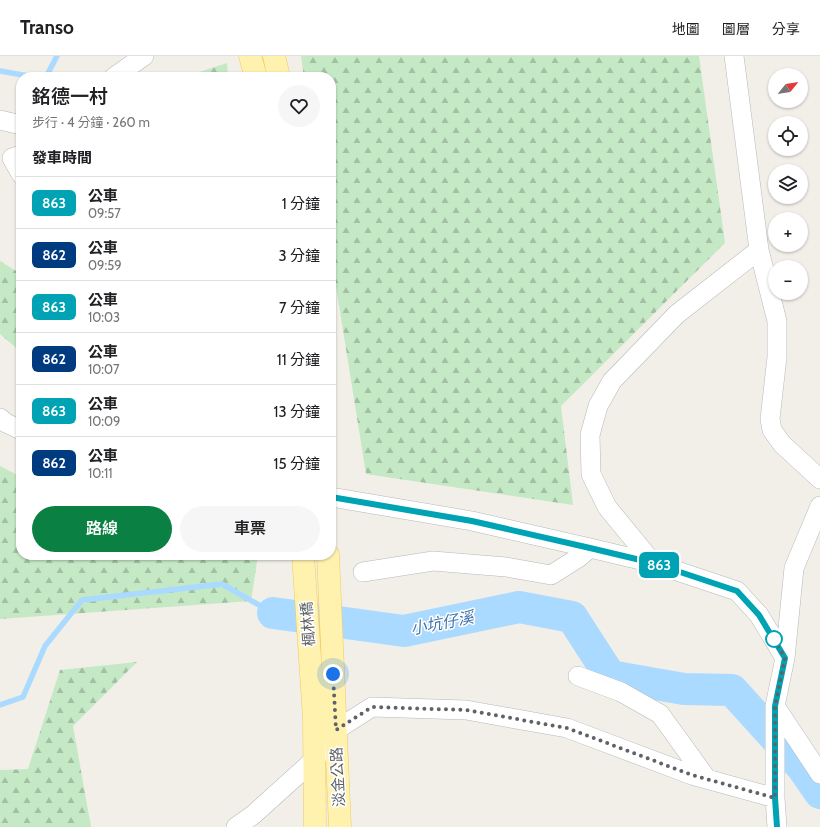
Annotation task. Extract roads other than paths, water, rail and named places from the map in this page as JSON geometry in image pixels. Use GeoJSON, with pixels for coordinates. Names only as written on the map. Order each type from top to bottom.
{"type":"FeatureCollection","features":[{"type":"Feature","properties":{"kind":"main road"},"geometry":{"type":"LineString","coordinates":[[250,56],[255,72]]}},
{"type":"Feature","properties":{"kind":"main road"},"geometry":{"type":"LineString","coordinates":[[274,56],[278,72]]}},
{"type":"Feature","properties":{"kind":"main road","name":"楓林橋"},"geometry":{"type":"LineString","coordinates":[[303,560],[314,718]]}},
{"type":"Feature","properties":{"kind":"main road","name":"楓林橋"},"geometry":{"type":"LineString","coordinates":[[328,560],[334,703]]}},
{"type":"Feature","properties":{"kind":"main road","name":"淡金公路"},"geometry":{"type":"LineString","coordinates":[[334,703],[340,827]]}},
{"type":"Feature","properties":{"kind":"main road","name":"淡金公路"},"geometry":{"type":"LineString","coordinates":[[314,718],[315,827]]}},
{"type":"Feature","properties":{"kind":"street"},"geometry":{"type":"LineString","coordinates":[[121,72],[144,56]]}},
{"type":"Feature","properties":{"kind":"street"},"geometry":{"type":"LineString","coordinates":[[734,56],[759,250],[777,321],[777,357],[770,420],[772,430],[782,444],[820,479]]}},
{"type":"Feature","properties":{"kind":"street"},"geometry":{"type":"LineString","coordinates":[[0,120],[16,124]]}},
{"type":"Feature","properties":{"kind":"street"},"geometry":{"type":"LineString","coordinates":[[16,157],[12,158],[16,165]]}},
{"type":"Feature","properties":{"kind":"street"},"geometry":{"type":"LineString","coordinates":[[653,563],[608,507],[591,474],[590,435],[598,406],[612,381],[677,314],[759,250]]}},
{"type":"Feature","properties":{"kind":"street"},"geometry":{"type":"LineString","coordinates":[[0,418],[16,428]]}},
{"type":"Feature","properties":{"kind":"street"},"geometry":{"type":"LineString","coordinates":[[336,498],[472,521],[590,548],[653,563],[737,591],[759,615],[785,658]]}},
{"type":"Feature","properties":{"kind":"street"},"geometry":{"type":"LineString","coordinates":[[777,827],[775,798],[775,706],[785,658],[794,568],[820,506]]}},
{"type":"Feature","properties":{"kind":"street"},"geometry":{"type":"LineString","coordinates":[[363,572],[433,561],[551,574],[578,558],[590,548]]}},
{"type":"Feature","properties":{"kind":"street"},"geometry":{"type":"LineString","coordinates":[[578,676],[621,692],[660,714],[707,779]]}},
{"type":"Feature","properties":{"kind":"street"},"geometry":{"type":"LineString","coordinates":[[775,706],[820,774]]}},
{"type":"Feature","properties":{"kind":"street"},"geometry":{"type":"LineString","coordinates":[[236,827],[253,815],[315,758],[336,730],[372,707],[466,710],[567,728],[684,772],[775,798]]}},
{"type":"Feature","properties":{"kind":"waterway"},"geometry":{"type":"LineString","coordinates":[[49,72],[57,56]]}},
{"type":"Feature","properties":{"kind":"waterway"},"geometry":{"type":"LineString","coordinates":[[0,71],[16,74]]}},
{"type":"Feature","properties":{"kind":"waterway","name":"小坑仔溪"},"geometry":{"type":"LineString","coordinates":[[0,705],[23,697],[45,646],[82,600],[222,584],[273,613]]}},
{"type":"Feature","properties":{"kind":"waterway","name":"小坑仔溪"},"geometry":{"type":"LineString","coordinates":[[273,613],[404,631],[519,607],[572,617],[610,676],[684,689],[732,690],[802,767],[820,793]]}}]}
